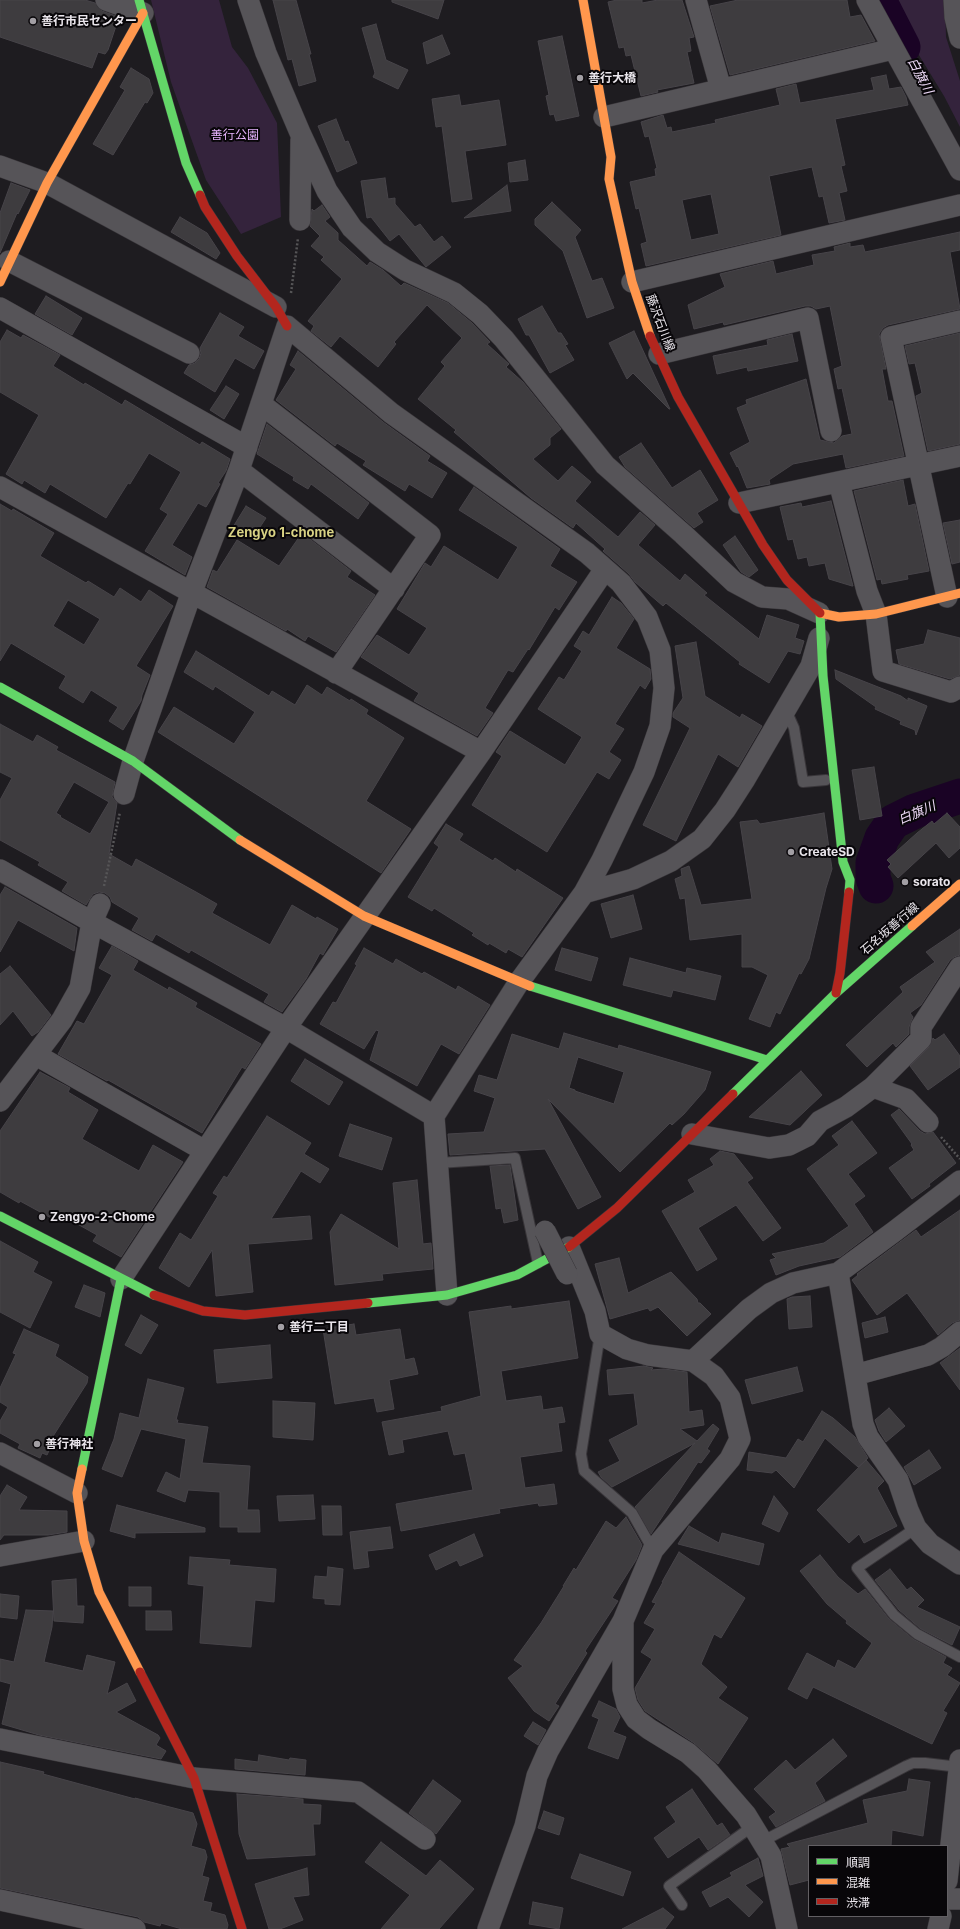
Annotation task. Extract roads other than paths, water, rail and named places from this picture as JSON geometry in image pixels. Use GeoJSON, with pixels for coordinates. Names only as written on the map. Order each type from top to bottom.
{"type":"FeatureCollection","features":[{"type":"Feature","properties":{"kind":"street"},"geometry":{"type":"LineString","coordinates":[[106,0],[141,7]]}},
{"type":"Feature","properties":{"kind":"street"},"geometry":{"type":"LineString","coordinates":[[248,0],[266,53],[301,136],[327,191],[352,228],[376,252],[405,270],[454,293],[480,314],[504,339],[605,465],[683,534],[734,582],[762,597],[788,599],[821,617],[839,617],[876,614],[953,595],[919,465],[891,336],[960,321]]}},
{"type":"Feature","properties":{"kind":"street","name":"藤沢石川線"},"geometry":{"type":"LineString","coordinates":[[583,0],[611,157],[608,179],[632,282],[646,327],[678,397],[764,545],[787,580],[821,617]]}},
{"type":"Feature","properties":{"kind":"street"},"geometry":{"type":"LineString","coordinates":[[696,0],[721,89]]}},
{"type":"Feature","properties":{"kind":"street"},"geometry":{"type":"LineString","coordinates":[[867,0],[960,170]]}},
{"type":"Feature","properties":{"kind":"street"},"geometry":{"type":"LineString","coordinates":[[954,0],[954,17],[960,36]]}},
{"type":"Feature","properties":{"kind":"street"},"geometry":{"type":"LineString","coordinates":[[0,282],[47,183],[141,7]]}},
{"type":"Feature","properties":{"kind":"street"},"geometry":{"type":"LineString","coordinates":[[124,794],[133,761],[191,594],[247,448],[287,326],[283,301],[236,256],[205,207],[186,163],[141,7]]}},
{"type":"Feature","properties":{"kind":"street"},"geometry":{"type":"LineString","coordinates":[[604,117],[893,49]]}},
{"type":"Feature","properties":{"kind":"street"},"geometry":{"type":"LineString","coordinates":[[300,220],[301,136]]}},
{"type":"Feature","properties":{"kind":"street"},"geometry":{"type":"LineString","coordinates":[[0,166],[47,183],[283,301]]}},
{"type":"Feature","properties":{"kind":"street"},"geometry":{"type":"LineString","coordinates":[[632,282],[960,205]]}},
{"type":"Feature","properties":{"kind":"street"},"geometry":{"type":"LineString","coordinates":[[9,261],[189,353]]}},
{"type":"Feature","properties":{"kind":"street"},"geometry":{"type":"LineString","coordinates":[[0,308],[247,448]]}},
{"type":"Feature","properties":{"kind":"street"},"geometry":{"type":"LineString","coordinates":[[659,354],[808,318],[830,431]]}},
{"type":"Feature","properties":{"kind":"street"},"geometry":{"type":"LineString","coordinates":[[287,326],[345,376],[392,413],[587,553],[621,583],[647,617],[660,650],[664,688],[660,726],[644,772],[602,860],[584,893],[519,982],[434,1116],[447,1295]]}},
{"type":"Feature","properties":{"kind":"street"},"geometry":{"type":"LineString","coordinates":[[261,404],[430,535],[336,673]]}},
{"type":"Feature","properties":{"kind":"street"},"geometry":{"type":"LineString","coordinates":[[739,503],[960,456]]}},
{"type":"Feature","properties":{"kind":"street"},"geometry":{"type":"LineString","coordinates":[[239,470],[394,589]]}},
{"type":"Feature","properties":{"kind":"street"},"geometry":{"type":"LineString","coordinates":[[839,482],[867,591],[876,614],[883,671],[951,692],[960,687]]}},
{"type":"Feature","properties":{"kind":"street"},"geometry":{"type":"LineString","coordinates":[[0,487],[191,594],[481,752]]}},
{"type":"Feature","properties":{"kind":"street"},"geometry":{"type":"LineString","coordinates":[[242,1929],[194,1778],[99,1592],[84,1541],[78,1493],[84,1456],[121,1279],[286,1028],[481,752],[605,569]]}},
{"type":"Feature","properties":{"kind":"street"},"geometry":{"type":"LineString","coordinates":[[584,893],[633,879],[671,860],[702,839],[725,810],[745,780],[811,666],[818,641],[821,617]]}},
{"type":"Feature","properties":{"kind":"street"},"geometry":{"type":"LineString","coordinates":[[821,617],[822,676],[844,862],[850,880],[840,973],[836,993]]}},
{"type":"Feature","properties":{"kind":"street"},"geometry":{"type":"LineString","coordinates":[[0,687],[133,761],[230,834],[364,916],[519,982],[767,1060]]}},
{"type":"Feature","properties":{"kind":"street"},"geometry":{"type":"LineString","coordinates":[[0,870],[96,913],[434,1116]]}},
{"type":"Feature","properties":{"kind":"street","name":"石名坂善行線"},"geometry":{"type":"LineString","coordinates":[[0,1216],[121,1279],[161,1298],[203,1311],[245,1315],[447,1295],[517,1275],[538,1263],[556,1236],[617,1208],[836,993],[960,884]]}},
{"type":"Feature","properties":{"kind":"street"},"geometry":{"type":"LineString","coordinates":[[0,1101],[62,1020],[80,988],[96,913]]}},
{"type":"Feature","properties":{"kind":"street"},"geometry":{"type":"LineString","coordinates":[[692,1134],[769,1148],[789,1145],[806,1136],[820,1121],[846,1107],[873,1087],[920,1039],[920,1027],[960,967]]}},
{"type":"Feature","properties":{"kind":"street"},"geometry":{"type":"LineString","coordinates":[[36,1054],[205,1151]]}},
{"type":"Feature","properties":{"kind":"street"},"geometry":{"type":"LineString","coordinates":[[873,1087],[906,1098],[928,1122]]}},
{"type":"Feature","properties":{"kind":"street"},"geometry":{"type":"LineString","coordinates":[[693,1360],[749,1309],[771,1293],[793,1283],[838,1273],[896,1232],[960,1181]]}},
{"type":"Feature","properties":{"kind":"street"},"geometry":{"type":"LineString","coordinates":[[556,1236],[567,1274]]}},
{"type":"Feature","properties":{"kind":"street"},"geometry":{"type":"LineString","coordinates":[[488,1929],[525,1826],[540,1770],[548,1751],[623,1621],[653,1550],[730,1459],[740,1439],[730,1398],[714,1376],[693,1360],[648,1355],[627,1349],[600,1334],[595,1311],[556,1236]]}},
{"type":"Feature","properties":{"kind":"street"},"geometry":{"type":"LineString","coordinates":[[838,1273],[863,1424],[868,1437],[898,1480],[916,1528],[930,1544],[960,1564]]}},
{"type":"Feature","properties":{"kind":"street"},"geometry":{"type":"LineString","coordinates":[[855,1375],[928,1355],[942,1347],[960,1332]]}},
{"type":"Feature","properties":{"kind":"street"},"geometry":{"type":"LineString","coordinates":[[0,1454],[78,1493]]}},
{"type":"Feature","properties":{"kind":"street"},"geometry":{"type":"LineString","coordinates":[[0,1556],[84,1541]]}},
{"type":"Feature","properties":{"kind":"street"},"geometry":{"type":"LineString","coordinates":[[623,1621],[623,1689],[627,1705],[636,1719],[649,1729],[688,1753],[707,1770],[758,1834],[771,1856],[776,1872],[787,1929]]}},
{"type":"Feature","properties":{"kind":"street"},"geometry":{"type":"LineString","coordinates":[[0,1739],[194,1778],[358,1792],[425,1839]]}},
{"type":"Feature","properties":{"kind":"street"},"geometry":{"type":"LineString","coordinates":[[948,1872],[960,1763]]}},
{"type":"Feature","properties":{"kind":"street"},"geometry":{"type":"LineString","coordinates":[[948,1899],[960,1900]]}},
{"type":"Feature","properties":{"kind":"street"},"geometry":{"type":"LineString","coordinates":[[0,1900],[135,1929]]}},
{"type":"Feature","properties":{"kind":"street"},"geometry":{"type":"LineString","coordinates":[[938,1929],[941,1917]]}},
{"type":"Feature","properties":{"kind":"lane"},"geometry":{"type":"LineString","coordinates":[[786,710],[794,728],[803,782],[826,780]]}},
{"type":"Feature","properties":{"kind":"lane"},"geometry":{"type":"LineString","coordinates":[[438,1163],[515,1158],[538,1263]]}},
{"type":"Feature","properties":{"kind":"lane"},"geometry":{"type":"LineString","coordinates":[[600,1334],[584,1428],[581,1454],[584,1471],[632,1513],[653,1550]]}},
{"type":"Feature","properties":{"kind":"lane"},"geometry":{"type":"LineString","coordinates":[[916,1528],[857,1568],[894,1615],[917,1634],[960,1657]]}},
{"type":"Feature","properties":{"kind":"lane"},"geometry":{"type":"LineString","coordinates":[[682,1905],[669,1886],[758,1834],[913,1763],[960,1763]]}},
{"type":"Feature","properties":{"kind":"waterway","name":"白旗川"},"geometry":{"type":"LineString","coordinates":[[879,0],[903,47]]}},
{"type":"Feature","properties":{"kind":"waterway","name":"白旗川"},"geometry":{"type":"LineString","coordinates":[[876,886],[873,878],[873,863],[882,838],[893,822],[915,811],[960,796]]}},
{"type":"Feature","properties":{"kind":"place","name":"善行市民センター"},"geometry":{"type":"Point","coordinates":[33,21]}},
{"type":"Feature","properties":{"kind":"place","name":"善行大橋"},"geometry":{"type":"Point","coordinates":[580,78]}},
{"type":"Feature","properties":{"kind":"place","name":"CreateSD"},"geometry":{"type":"Point","coordinates":[791,852]}},
{"type":"Feature","properties":{"kind":"place","name":"sorato"},"geometry":{"type":"Point","coordinates":[905,882]}},
{"type":"Feature","properties":{"kind":"place","name":"Zengyo-2-Chome"},"geometry":{"type":"Point","coordinates":[42,1217]}},
{"type":"Feature","properties":{"kind":"place","name":"善行二丁目"},"geometry":{"type":"Point","coordinates":[281,1327]}},
{"type":"Feature","properties":{"kind":"place","name":"善行神社"},"geometry":{"type":"Point","coordinates":[37,1444]}},
{"type":"Feature","properties":{"kind":"district","name":"Zengyo 1-chome"},"geometry":{"type":"Point","coordinates":[281,533]}},
{"type":"Feature","properties":{"kind":"park label","name":"善行公園"},"geometry":{"type":"Point","coordinates":[235,135]}}]}
